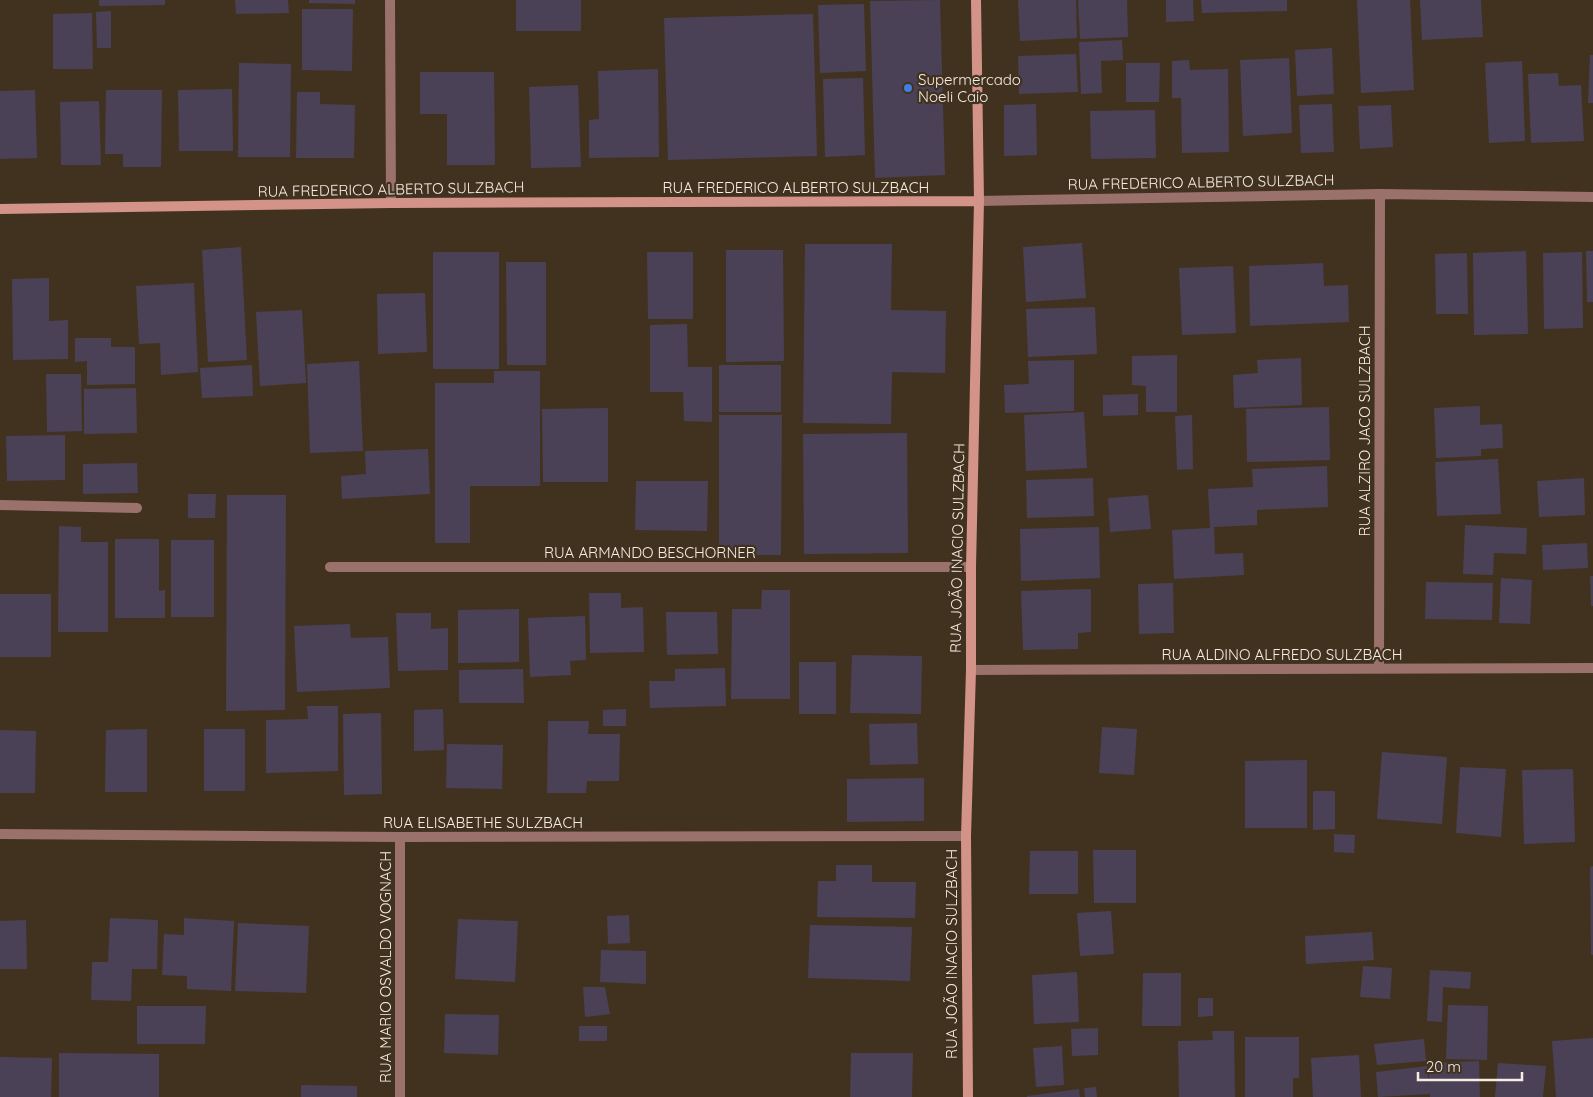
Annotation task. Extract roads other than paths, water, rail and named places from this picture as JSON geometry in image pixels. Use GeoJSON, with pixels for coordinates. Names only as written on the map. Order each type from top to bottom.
{"type":"FeatureCollection","features":[{"type":"Feature","properties":{"kind":"street"},"geometry":{"type":"LineString","coordinates":[[390,0],[391,203]]}},
{"type":"Feature","properties":{"kind":"street","name":"RUA JOÃO INACIO SULZBACH"},"geometry":{"type":"LineString","coordinates":[[968,1097],[966,836],[971,670],[971,567],[979,201],[976,0]]}},
{"type":"Feature","properties":{"kind":"street","name":"RUA FREDERICO ALBERTO SULZBACH"},"geometry":{"type":"LineString","coordinates":[[0,209],[391,203],[979,201],[1380,194],[1593,197]]}},
{"type":"Feature","properties":{"kind":"street","name":"RUA ALZIRO JACO SULZBACH"},"geometry":{"type":"LineString","coordinates":[[1379,669],[1380,194]]}},
{"type":"Feature","properties":{"kind":"street"},"geometry":{"type":"LineString","coordinates":[[0,505],[137,508]]}},
{"type":"Feature","properties":{"kind":"street","name":"RUA ARMANDO BESCHORNER"},"geometry":{"type":"LineString","coordinates":[[330,567],[971,567]]}},
{"type":"Feature","properties":{"kind":"street","name":"RUA ALDINO ALFREDO SULZBACH"},"geometry":{"type":"LineString","coordinates":[[971,670],[1593,668]]}},
{"type":"Feature","properties":{"kind":"street","name":"RUA ELISABETHE SULZBACH"},"geometry":{"type":"LineString","coordinates":[[0,834],[400,837],[966,836]]}},
{"type":"Feature","properties":{"kind":"street","name":"RUA MARIO OSVALDO VOGNACH"},"geometry":{"type":"LineString","coordinates":[[400,837],[400,1097]]}},
{"type":"Feature","properties":{"kind":"place","name":"Supermercado Noeli Caio"},"geometry":{"type":"Point","coordinates":[908,88]}}]}
